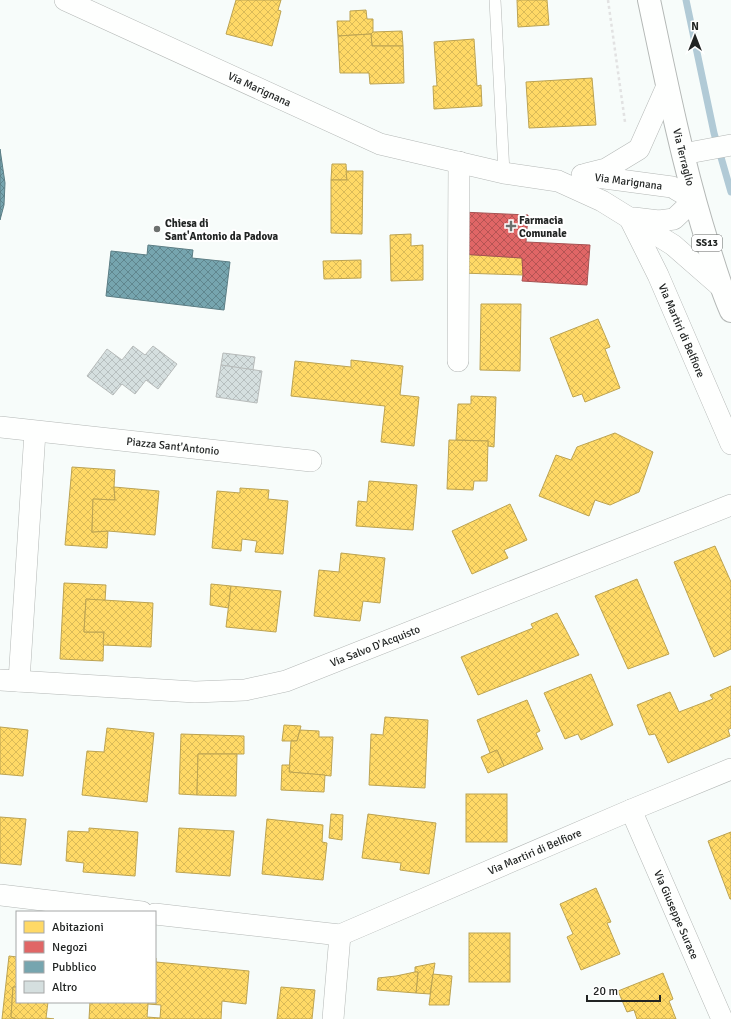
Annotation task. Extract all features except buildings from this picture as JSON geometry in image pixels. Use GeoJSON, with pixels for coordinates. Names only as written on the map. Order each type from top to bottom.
{"type":"FeatureCollection","features":[{"type":"Feature","properties":{"kind":"main road","name":"Via Terraglio"},"geometry":{"type":"LineString","coordinates":[[649,0],[667,86],[694,152],[694,200],[720,286],[731,311]]}},
{"type":"Feature","properties":{"kind":"street","name":"Via Marignana"},"geometry":{"type":"LineString","coordinates":[[65,0],[380,144],[504,173],[558,181],[602,201],[673,245],[720,286]]}},
{"type":"Feature","properties":{"kind":"street","name":"Via Marignana"},"geometry":{"type":"LineString","coordinates":[[558,181],[606,169],[639,149],[667,86]]}},
{"type":"Feature","properties":{"kind":"street"},"geometry":{"type":"LineString","coordinates":[[694,152],[730,146]]}},
{"type":"Feature","properties":{"kind":"street"},"geometry":{"type":"LineString","coordinates":[[458,361],[459,162]]}},
{"type":"Feature","properties":{"kind":"street","name":"Via Marignana"},"geometry":{"type":"LineString","coordinates":[[582,175],[672,187],[694,200],[674,219],[659,221],[629,217]]}},
{"type":"Feature","properties":{"kind":"street","name":"Via Martiri di Belfiore"},"geometry":{"type":"LineString","coordinates":[[629,217],[658,275],[731,444]]}},
{"type":"Feature","properties":{"kind":"street","name":"Piazza Sant'Antonio"},"geometry":{"type":"LineString","coordinates":[[0,427],[311,462]]}},
{"type":"Feature","properties":{"kind":"street"},"geometry":{"type":"LineString","coordinates":[[9,681],[36,432]]}},
{"type":"Feature","properties":{"kind":"street","name":"Via Salvo D'Acquisto"},"geometry":{"type":"LineString","coordinates":[[9,681],[195,692],[244,690],[286,681],[731,505]]}},
{"type":"Feature","properties":{"kind":"street","name":"Via Martiri di Belfiore"},"geometry":{"type":"LineString","coordinates":[[156,914],[340,935],[630,810],[731,769]]}},
{"type":"Feature","properties":{"kind":"street","name":"Via Giuseppe Surace"},"geometry":{"type":"LineString","coordinates":[[630,810],[722,1019]]}},
{"type":"Feature","properties":{"kind":"street"},"geometry":{"type":"LineString","coordinates":[[0,895],[134,911]]}},
{"type":"Feature","properties":{"kind":"street"},"geometry":{"type":"LineString","coordinates":[[334,1019],[340,935]]}},
{"type":"Feature","properties":{"kind":"lane"},"geometry":{"type":"LineString","coordinates":[[494,0],[504,173]]}},
{"type":"Feature","properties":{"kind":"waterway"},"geometry":{"type":"LineString","coordinates":[[686,0],[714,133],[731,192]]}},
{"type":"Feature","properties":{"kind":"place","name":"Farmacia Comunale"},"geometry":{"type":"Point","coordinates":[511,226]}},
{"type":"Feature","properties":{"kind":"place","name":"Chiesa di Sant'Antonio da Padova"},"geometry":{"type":"Point","coordinates":[157,229]}}]}
